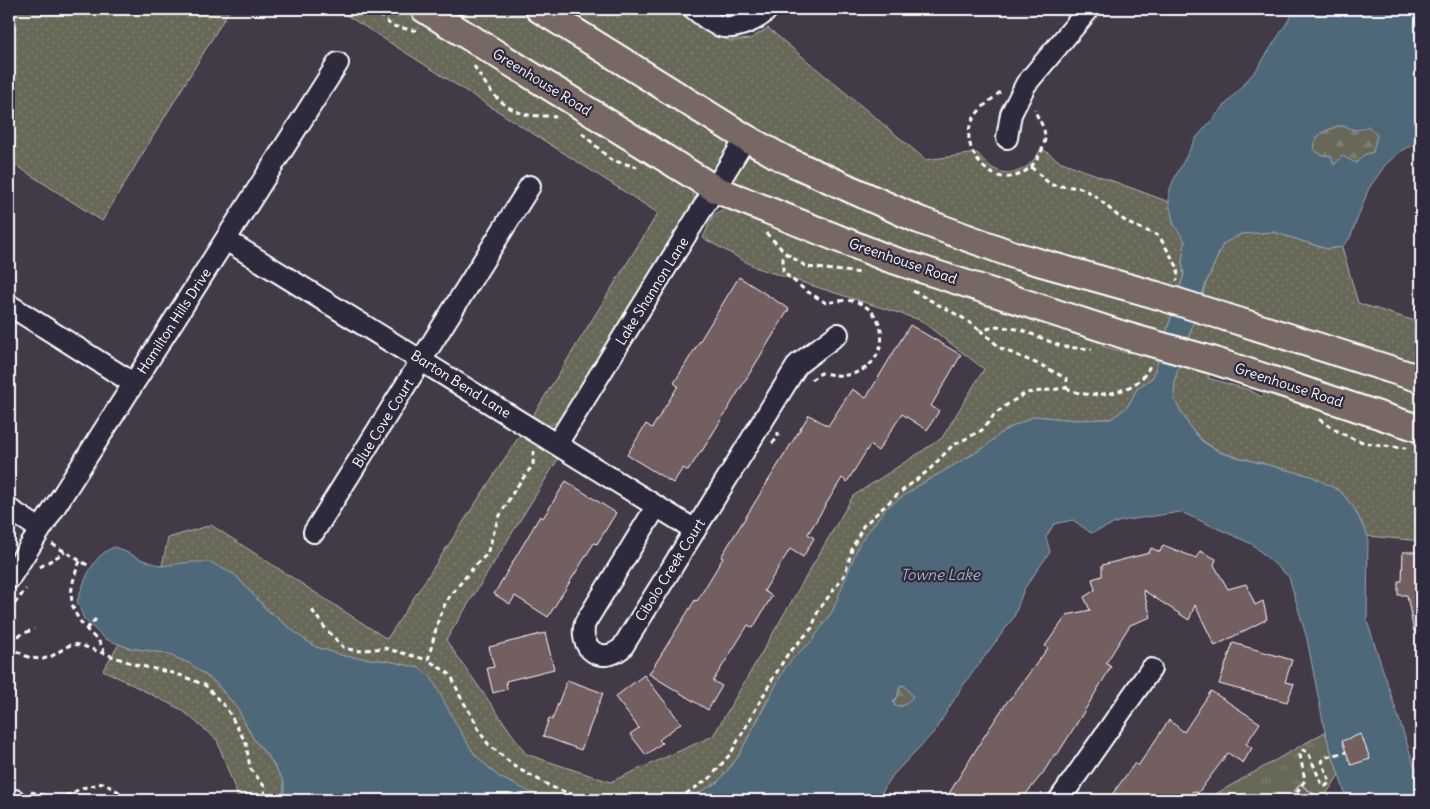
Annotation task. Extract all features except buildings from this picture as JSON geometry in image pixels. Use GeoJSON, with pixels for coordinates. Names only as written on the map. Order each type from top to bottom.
{"type":"FeatureCollection","features":[{"type":"Feature","properties":{"kind":"main road"},"geometry":{"type":"LineString","coordinates":[[539,9],[746,138],[784,159],[919,220],[1017,256],[1166,291],[1216,314],[1421,379]]}},
{"type":"Feature","properties":{"kind":"main road","name":"Greenhouse Road"},"geometry":{"type":"LineString","coordinates":[[422,20],[715,189],[887,258],[1130,337],[1212,360],[1421,429]]}},
{"type":"Feature","properties":{"kind":"street"},"geometry":{"type":"LineString","coordinates":[[694,9],[719,26],[733,28],[750,22],[768,9]]}},
{"type":"Feature","properties":{"kind":"street"},"geometry":{"type":"LineString","coordinates":[[1007,138],[1011,114],[1026,84],[1089,9]]}},
{"type":"Feature","properties":{"kind":"street","name":"Hamilton Hills Drive"},"geometry":{"type":"LineString","coordinates":[[9,579],[42,534],[133,383],[338,63]]}},
{"type":"Feature","properties":{"kind":"street","name":"Lake Shannon Lane"},"geometry":{"type":"LineString","coordinates":[[557,444],[746,138]]}},
{"type":"Feature","properties":{"kind":"street","name":"Blue Cove Court"},"geometry":{"type":"LineString","coordinates":[[314,532],[530,186]]}},
{"type":"Feature","properties":{"kind":"street","name":"Barton Bend Lane"},"geometry":{"type":"LineString","coordinates":[[226,240],[695,530]]}},
{"type":"Feature","properties":{"kind":"street"},"geometry":{"type":"LineString","coordinates":[[9,305],[133,383]]}},
{"type":"Feature","properties":{"kind":"street","name":"Cibolo Creek Court"},"geometry":{"type":"LineString","coordinates":[[656,507],[586,623],[584,638],[587,646],[593,652],[600,655],[616,653],[622,648],[798,364],[838,334]]}},
{"type":"Feature","properties":{"kind":"street"},"geometry":{"type":"LineString","coordinates":[[9,509],[42,534]]}},
{"type":"Feature","properties":{"kind":"street"},"geometry":{"type":"LineString","coordinates":[[1059,800],[1151,670]]}},
{"type":"Feature","properties":{"kind":"street"},"geometry":{"type":"LineString","coordinates":[[9,799],[21,796]]}},
{"type":"Feature","properties":{"kind":"path"},"geometry":{"type":"LineString","coordinates":[[373,9],[392,26],[422,20]]}},
{"type":"Feature","properties":{"kind":"path"},"geometry":{"type":"LineString","coordinates":[[474,65],[491,93],[502,103],[525,115],[555,116],[561,119]]}},
{"type":"Feature","properties":{"kind":"path"},"geometry":{"type":"LineString","coordinates":[[1004,89],[978,112],[969,131],[971,149],[987,172],[1002,177],[1017,176],[1031,167],[1041,155],[1045,140],[1044,128],[1036,116],[1034,103]]}},
{"type":"Feature","properties":{"kind":"path"},"geometry":{"type":"LineString","coordinates":[[579,130],[611,160],[640,168]]}},
{"type":"Feature","properties":{"kind":"path"},"geometry":{"type":"LineString","coordinates":[[1031,167],[1051,184],[1081,188],[1094,195],[1130,224],[1159,236],[1178,268],[1178,277],[1166,291]]}},
{"type":"Feature","properties":{"kind":"path"},"geometry":{"type":"LineString","coordinates":[[1066,388],[1067,379],[1043,366],[1002,349],[981,331],[997,326],[1022,330],[1063,346],[1096,349]]}},
{"type":"Feature","properties":{"kind":"path"},"geometry":{"type":"LineString","coordinates":[[669,800],[684,794],[710,778],[731,753],[787,656],[812,628],[818,611],[845,574],[852,549],[863,526],[898,494],[929,470],[952,446],[982,430],[995,414],[1026,394],[1066,388],[1084,394],[1109,395],[1143,378],[1148,372],[1151,362]]}},
{"type":"Feature","properties":{"kind":"path"},"geometry":{"type":"LineString","coordinates":[[428,660],[439,617],[447,600],[487,554],[498,519],[515,489],[533,465],[535,450]]}},
{"type":"Feature","properties":{"kind":"path"},"geometry":{"type":"LineString","coordinates":[[42,534],[65,552],[89,566]]}},
{"type":"Feature","properties":{"kind":"path"},"geometry":{"type":"LineString","coordinates":[[38,568],[65,552]]}},
{"type":"Feature","properties":{"kind":"path"},"geometry":{"type":"LineString","coordinates":[[80,561],[72,581],[71,601],[77,618],[104,646],[104,653]]}},
{"type":"Feature","properties":{"kind":"path"},"geometry":{"type":"LineString","coordinates":[[9,611],[27,588]]}},
{"type":"Feature","properties":{"kind":"path"},"geometry":{"type":"LineString","coordinates":[[312,610],[325,628],[344,648],[358,651],[384,648],[428,660],[451,676],[460,696],[489,746],[518,768],[554,788],[589,800]]}},
{"type":"Feature","properties":{"kind":"path"},"geometry":{"type":"LineString","coordinates":[[86,629],[98,617]]}},
{"type":"Feature","properties":{"kind":"path"},"geometry":{"type":"LineString","coordinates":[[9,640],[34,629]]}},
{"type":"Feature","properties":{"kind":"path"},"geometry":{"type":"LineString","coordinates":[[9,646],[30,658],[43,658],[52,656],[73,644],[137,665],[177,674],[205,685],[227,709],[246,743],[250,768],[264,786],[265,800]]}},
{"type":"Feature","properties":{"kind":"path"},"geometry":{"type":"LineString","coordinates":[[1292,800],[1305,780],[1300,755],[1303,750],[1308,752],[1322,785],[1326,786],[1330,782],[1322,761],[1326,756],[1346,752]]}},
{"type":"Feature","properties":{"kind":"path"},"geometry":{"type":"LineString","coordinates":[[21,796],[60,799],[82,788],[103,783],[119,792],[128,800]]}},
{"type":"Feature","properties":{"kind":"green space"},"geometry":{"type":"Polygon","coordinates":[[[9,9],[230,9],[102,221],[9,161],[9,9]]]}},
{"type":"Feature","properties":{"kind":"green space"},"geometry":{"type":"Polygon","coordinates":[[[337,9],[407,9],[689,183],[695,198],[666,251],[561,419],[552,425],[543,424],[532,417],[658,213],[337,9]]]}},
{"type":"Feature","properties":{"kind":"green space"},"geometry":{"type":"Polygon","coordinates":[[[445,9],[675,9],[707,32],[730,41],[750,39],[768,28],[926,160],[977,153],[991,167],[1006,173],[1021,170],[1027,166],[1041,148],[1059,161],[1169,202],[1174,224],[1185,241],[1182,262],[1184,274],[1153,377],[1137,389],[1128,406],[1111,419],[1074,420],[1035,416],[1003,431],[985,447],[918,486],[844,587],[833,610],[812,642],[796,655],[767,701],[738,757],[718,782],[686,800],[547,800],[499,777],[475,755],[420,668],[388,661],[344,656],[316,647],[266,609],[235,575],[162,566],[168,538],[211,525],[387,639],[520,435],[558,459],[446,640],[526,754],[610,782],[713,736],[853,496],[942,438],[984,369],[920,320],[757,268],[703,238],[715,214],[731,207],[889,271],[964,297],[1105,340],[1102,346],[1129,353],[1137,326],[1121,320],[1119,323],[963,276],[744,187],[701,165],[445,9]]]}},
{"type":"Feature","properties":{"kind":"green space"},"geometry":{"type":"Polygon","coordinates":[[[1368,125],[1377,135],[1373,152],[1364,155],[1356,163],[1334,165],[1314,150],[1314,142],[1321,133],[1337,126],[1352,129],[1368,125]]]}},
{"type":"Feature","properties":{"kind":"green space"},"geometry":{"type":"Polygon","coordinates":[[[1274,232],[1327,249],[1342,247],[1358,303],[1421,323],[1421,420],[1216,351],[1208,378],[1249,390],[1262,397],[1267,389],[1421,441],[1421,541],[1368,536],[1354,508],[1340,491],[1311,476],[1222,453],[1203,441],[1190,427],[1174,399],[1175,379],[1206,283],[1223,244],[1241,234],[1274,232]]]}},
{"type":"Feature","properties":{"kind":"green space"},"geometry":{"type":"Polygon","coordinates":[[[119,644],[130,648],[165,653],[189,663],[215,682],[238,709],[253,738],[270,759],[284,782],[284,800],[239,800],[217,740],[182,710],[103,670],[119,644]]]}},
{"type":"Feature","properties":{"kind":"green space"},"geometry":{"type":"Polygon","coordinates":[[[904,685],[914,697],[903,706],[895,706],[893,701],[897,698],[900,686],[904,685]]]}},
{"type":"Feature","properties":{"kind":"green space"},"geometry":{"type":"Polygon","coordinates":[[[1325,732],[1339,775],[1322,800],[1205,800],[1325,732]]]}},
{"type":"Feature","properties":{"kind":"water","name":"Towne Lake"},"geometry":{"type":"Polygon","coordinates":[[[1294,9],[1421,9],[1421,142],[1404,149],[1386,164],[1369,188],[1350,238],[1342,247],[1327,249],[1274,232],[1241,234],[1223,244],[1206,283],[1175,379],[1174,399],[1190,427],[1202,441],[1221,453],[1311,476],[1340,491],[1354,508],[1368,536],[1367,621],[1414,765],[1421,777],[1421,800],[1347,800],[1325,732],[1307,639],[1289,577],[1252,544],[1181,512],[1121,521],[1091,533],[1073,520],[1054,524],[1046,537],[1050,552],[1024,589],[1014,617],[962,687],[934,732],[893,775],[877,800],[686,800],[718,782],[738,757],[785,668],[812,641],[833,610],[859,544],[886,508],[918,486],[985,447],[1003,431],[1035,416],[1074,420],[1111,419],[1128,406],[1137,389],[1153,377],[1184,274],[1182,262],[1185,241],[1174,225],[1169,204],[1169,192],[1173,181],[1196,138],[1257,69],[1294,9]],[[1337,126],[1321,133],[1314,142],[1314,150],[1322,155],[1331,156],[1334,165],[1342,156],[1356,163],[1364,155],[1373,152],[1377,135],[1368,126],[1355,130],[1337,126]],[[904,685],[900,686],[897,698],[893,701],[895,706],[903,706],[913,697],[904,685]]]}},
{"type":"Feature","properties":{"kind":"water"},"geometry":{"type":"Polygon","coordinates":[[[115,547],[143,560],[162,566],[210,562],[235,575],[266,609],[316,647],[344,656],[388,661],[420,668],[431,677],[475,755],[499,777],[547,800],[284,800],[284,782],[270,759],[253,738],[238,709],[215,682],[189,663],[165,653],[130,648],[105,639],[84,619],[77,601],[86,577],[100,556],[115,547]]]}}]}
